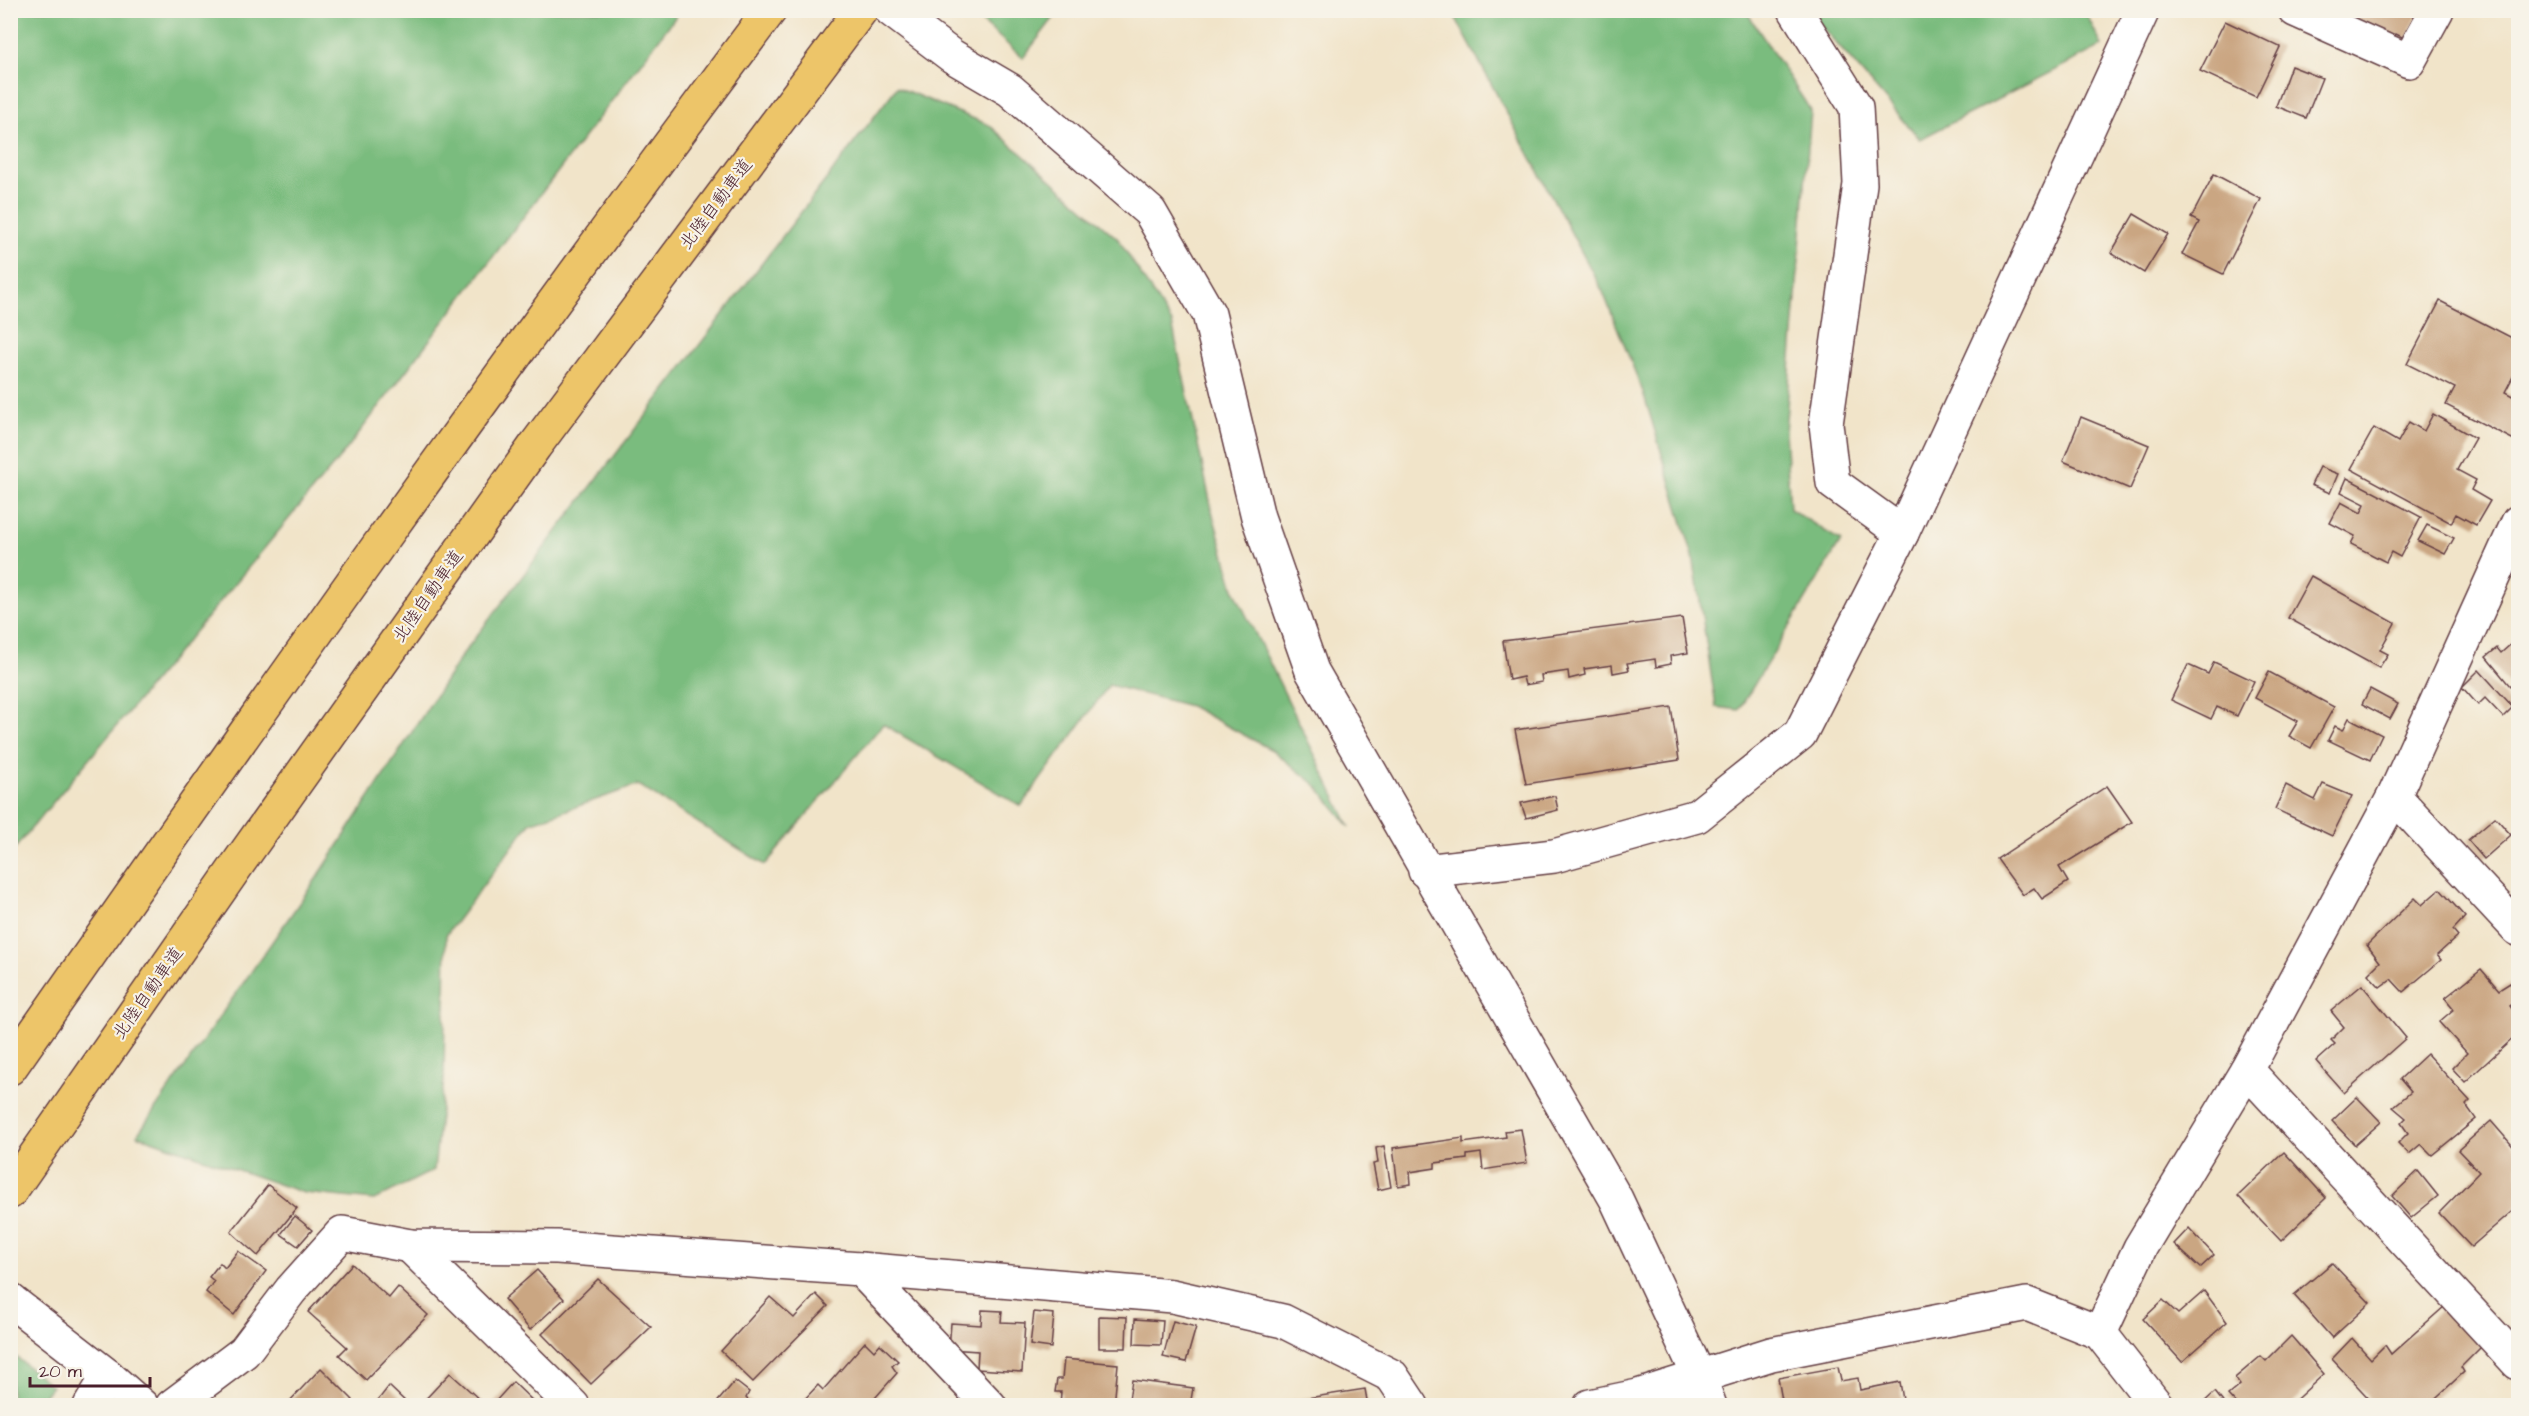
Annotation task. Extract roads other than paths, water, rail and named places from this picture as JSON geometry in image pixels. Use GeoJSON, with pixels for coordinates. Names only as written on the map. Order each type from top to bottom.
{"type":"FeatureCollection","features":[{"type":"Feature","properties":{"kind":"highway"},"geometry":{"type":"LineString","coordinates":[[10,1068],[478,405],[770,10]]}},
{"type":"Feature","properties":{"kind":"highway","name":"北陸自動車道"},"geometry":{"type":"LineString","coordinates":[[10,1192],[246,851],[535,446],[861,10]]}},
{"type":"Feature","properties":{"kind":"street"},"geometry":{"type":"LineString","coordinates":[[891,10],[952,56],[1010,90],[1150,212],[1209,314],[1258,517],[1312,671],[1425,871],[1616,1199],[1705,1391]]}},
{"type":"Feature","properties":{"kind":"street"},"geometry":{"type":"LineString","coordinates":[[1795,10],[1856,107],[1860,184],[1826,424],[1833,483],[1902,533]]}},
{"type":"Feature","properties":{"kind":"street"},"geometry":{"type":"LineString","coordinates":[[1425,871],[1554,856],[1697,816],[1800,734],[1902,533],[2143,10]]}},
{"type":"Feature","properties":{"kind":"street"},"geometry":{"type":"LineString","coordinates":[[2295,10],[2409,61],[2437,10]]}},
{"type":"Feature","properties":{"kind":"street"},"geometry":{"type":"LineString","coordinates":[[2100,1333],[2140,1248],[2247,1070],[2394,795],[2518,522]]}},
{"type":"Feature","properties":{"kind":"street"},"geometry":{"type":"LineString","coordinates":[[2394,795],[2518,929]]}},
{"type":"Feature","properties":{"kind":"street"},"geometry":{"type":"LineString","coordinates":[[2247,1070],[2518,1363]]}},
{"type":"Feature","properties":{"kind":"street"},"geometry":{"type":"LineString","coordinates":[[172,1406],[244,1352],[291,1290],[342,1233],[410,1246],[557,1247],[861,1269],[1172,1296],[1283,1321],[1392,1376],[1412,1406]]}},
{"type":"Feature","properties":{"kind":"street"},"geometry":{"type":"LineString","coordinates":[[410,1246],[573,1406]]}},
{"type":"Feature","properties":{"kind":"street"},"geometry":{"type":"LineString","coordinates":[[861,1269],[990,1406]]}},
{"type":"Feature","properties":{"kind":"street"},"geometry":{"type":"LineString","coordinates":[[10,1300],[108,1376],[142,1406]]}},
{"type":"Feature","properties":{"kind":"street"},"geometry":{"type":"LineString","coordinates":[[1590,1406],[1638,1396],[1705,1391],[1771,1354],[2027,1304],[2100,1333],[2157,1406]]}},
{"type":"Feature","properties":{"kind":"street"},"geometry":{"type":"LineString","coordinates":[[90,1406],[108,1376]]}}]}
